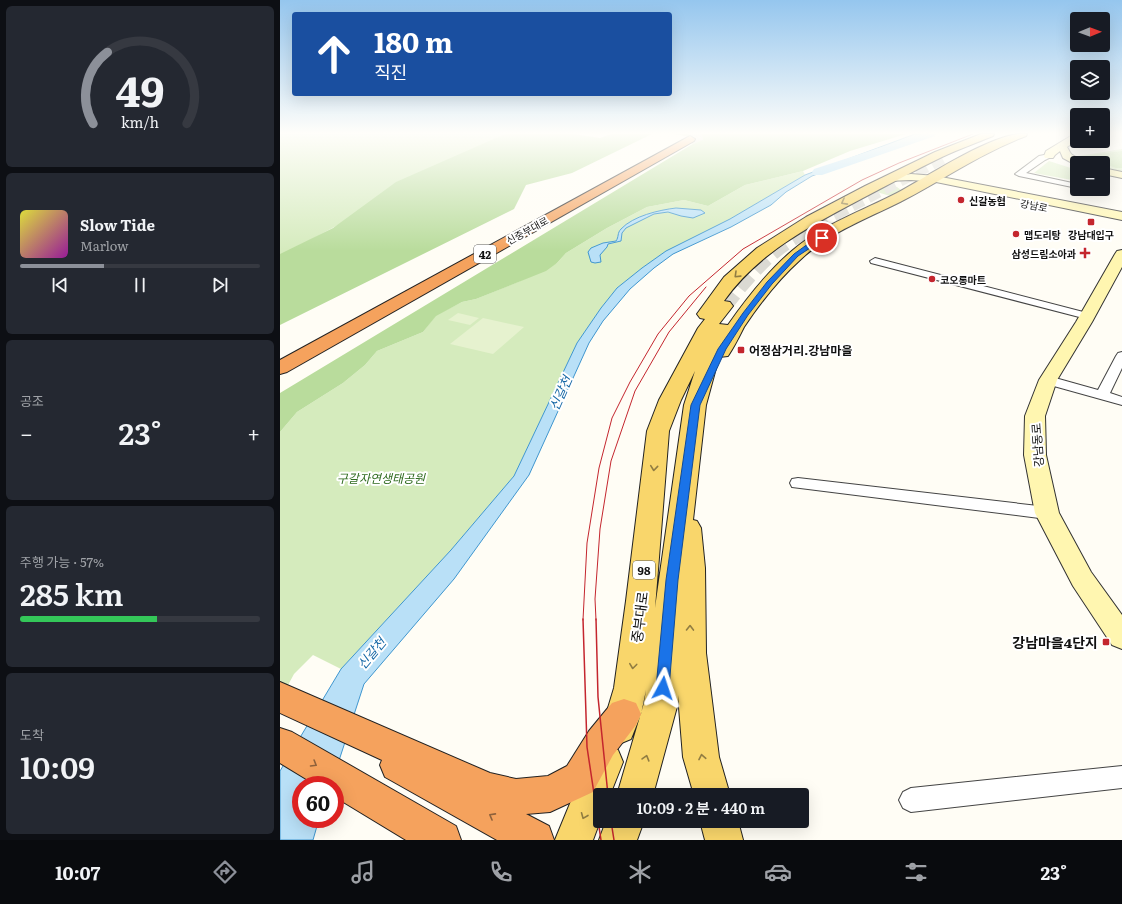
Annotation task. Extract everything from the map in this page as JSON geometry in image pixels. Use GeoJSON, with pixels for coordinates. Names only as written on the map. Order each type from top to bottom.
{"type":"FeatureCollection","features":[{"type":"Feature","properties":{"kind":"highway","name":"신중부대로"},"geometry":{"type":"LineString","coordinates":[[280,358],[621,173]]}},
{"type":"Feature","properties":{"kind":"highway","name":"신중부대로"},"geometry":{"type":"LineString","coordinates":[[280,368],[626,173]]}},
{"type":"Feature","properties":{"kind":"highway"},"geometry":{"type":"LineString","coordinates":[[280,378],[444,284],[581,200]]}},
{"type":"Feature","properties":{"kind":"highway"},"geometry":{"type":"LineString","coordinates":[[280,698],[489,791],[516,797],[552,794],[580,779],[601,743],[624,714]]}},
{"type":"Feature","properties":{"kind":"highway"},"geometry":{"type":"LineString","coordinates":[[280,698],[530,837]]}},
{"type":"Feature","properties":{"kind":"highway"},"geometry":{"type":"LineString","coordinates":[[280,744],[442,840]]}},
{"type":"Feature","properties":{"kind":"main road"},"geometry":{"type":"LineString","coordinates":[[658,431],[662,394],[701,321],[730,281],[762,251],[812,220],[875,186],[905,173]]}},
{"type":"Feature","properties":{"kind":"main road"},"geometry":{"type":"LineString","coordinates":[[695,405],[722,349],[770,283],[796,255],[834,229],[939,173]]}},
{"type":"Feature","properties":{"kind":"main road"},"geometry":{"type":"LineString","coordinates":[[875,186],[890,184],[899,185],[904,189],[919,184]]}},
{"type":"Feature","properties":{"kind":"main road","name":"중부대로"},"geometry":{"type":"LineString","coordinates":[[574,840],[624,714],[630,688],[641,601],[658,431],[670,400],[707,328],[729,306],[712,347],[695,405],[672,580],[661,703],[637,788]]}},
{"type":"Feature","properties":{"kind":"main road"},"geometry":{"type":"LineString","coordinates":[[684,483],[691,568],[690,653],[701,757],[710,788]]}},
{"type":"Feature","properties":{"kind":"main road"},"geometry":{"type":"LineString","coordinates":[[618,840],[622,828]]}},
{"type":"Feature","properties":{"kind":"main road"},"geometry":{"type":"LineString","coordinates":[[721,828],[724,840]]}},
{"type":"Feature","properties":{"kind":"street"},"geometry":{"type":"LineString","coordinates":[[919,184],[925,173]]}},
{"type":"Feature","properties":{"kind":"street"},"geometry":{"type":"LineString","coordinates":[[945,173],[945,176],[969,186]]}},
{"type":"Feature","properties":{"kind":"street"},"geometry":{"type":"LineString","coordinates":[[1021,173],[1019,174],[1070,185]]}},
{"type":"Feature","properties":{"kind":"street"},"geometry":{"type":"LineString","coordinates":[[1110,174],[1120,176]]}},
{"type":"Feature","properties":{"kind":"street"},"geometry":{"type":"LineString","coordinates":[[892,178],[911,177],[919,184],[932,186],[949,184]]}},
{"type":"Feature","properties":{"kind":"street"},"geometry":{"type":"LineString","coordinates":[[919,184],[969,186]]}},
{"type":"Feature","properties":{"kind":"street","name":"강남로"},"geometry":{"type":"LineString","coordinates":[[949,184],[1089,216],[1122,222]]}},
{"type":"Feature","properties":{"kind":"street","name":"강남로"},"geometry":{"type":"LineString","coordinates":[[969,186],[1122,215]]}},
{"type":"Feature","properties":{"kind":"street"},"geometry":{"type":"LineString","coordinates":[[1089,216],[1122,228]]}},
{"type":"Feature","properties":{"kind":"street"},"geometry":{"type":"LineString","coordinates":[[875,261],[1087,316]]}},
{"type":"Feature","properties":{"kind":"street","name":"강남동로"},"geometry":{"type":"LineString","coordinates":[[1119,265],[1048,380],[1035,416],[1035,455],[1047,513],[1082,579],[1122,637]]}},
{"type":"Feature","properties":{"kind":"street"},"geometry":{"type":"LineString","coordinates":[[1102,396],[1122,356]]}},
{"type":"Feature","properties":{"kind":"street"},"geometry":{"type":"LineString","coordinates":[[1048,380],[1122,401]]}},
{"type":"Feature","properties":{"kind":"street"},"geometry":{"type":"LineString","coordinates":[[798,483],[1047,513]]}},
{"type":"Feature","properties":{"kind":"street"},"geometry":{"type":"LineString","coordinates":[[911,800],[1122,776]]}},
{"type":"Feature","properties":{"kind":"green space"},"geometry":{"type":"Polygon","coordinates":[[[280,173],[435,173],[280,256],[280,173]]]}},
{"type":"Feature","properties":{"kind":"green space"},"geometry":{"type":"Polygon","coordinates":[[[416,173],[571,173],[526,185],[514,209],[280,325],[280,254],[333,228],[396,182],[416,173]]]}},
{"type":"Feature","properties":{"kind":"green space"},"geometry":{"type":"Polygon","coordinates":[[[644,173],[794,173],[745,185],[708,206],[684,200],[647,207],[607,228],[566,253],[557,263],[546,271],[476,299],[462,302],[436,316],[423,332],[377,351],[365,365],[343,383],[297,412],[280,432],[280,393],[644,173]]]}},
{"type":"Feature","properties":{"kind":"green space","name":"구갈자연생태공원"},"geometry":{"type":"Polygon","coordinates":[[[794,173],[804,173],[805,175],[730,219],[666,251],[617,288],[577,343],[514,476],[451,550],[341,669],[313,655],[294,674],[280,700],[280,432],[297,412],[343,383],[365,365],[377,351],[423,332],[436,315],[462,302],[476,299],[518,282],[557,263],[566,253],[607,228],[647,207],[684,200],[708,206],[745,185],[794,173]]]}},
{"type":"Feature","properties":{"kind":"green space"},"geometry":{"type":"Polygon","coordinates":[[[1035,173],[1070,173],[1070,180],[1035,173]]]}},
{"type":"Feature","properties":{"kind":"green space"},"geometry":{"type":"Polygon","coordinates":[[[885,186],[897,187],[901,190],[894,197],[873,191],[885,186]]]}},
{"type":"Feature","properties":{"kind":"green space"},"geometry":{"type":"Polygon","coordinates":[[[458,313],[479,318],[470,325],[448,320],[458,313]]]}},
{"type":"Feature","properties":{"kind":"green space"},"geometry":{"type":"Polygon","coordinates":[[[483,318],[524,327],[493,354],[450,344],[483,318]]]}},
{"type":"Feature","properties":{"kind":"water","name":"신갈천"},"geometry":{"type":"Polygon","coordinates":[[[810,173],[820,173],[812,176],[786,192],[771,205],[731,227],[673,254],[630,289],[603,321],[589,343],[529,475],[454,579],[364,684],[334,776],[292,776],[292,828],[316,828],[313,840],[280,840],[280,771],[341,669],[451,550],[514,476],[577,343],[601,308],[617,288],[666,251],[730,219],[805,175],[810,173]]]}},
{"type":"Feature","properties":{"kind":"water"},"geometry":{"type":"Polygon","coordinates":[[[676,208],[701,210],[705,213],[693,218],[668,212],[654,214],[626,228],[622,233],[621,241],[608,244],[600,255],[601,262],[591,262],[588,252],[591,248],[603,243],[616,241],[620,230],[626,224],[639,217],[654,212],[676,208]]]}},
{"type":"Feature","properties":{"kind":"tunnel"},"geometry":{"type":"LineString","coordinates":[[836,214],[914,173]]}},
{"type":"Feature","properties":{"kind":"tunnel"},"geometry":{"type":"LineString","coordinates":[[724,306],[739,287],[775,250],[801,233],[836,214]]}},
{"type":"Feature","properties":{"kind":"tram line"},"geometry":{"type":"LineString","coordinates":[[583,620],[587,543],[599,468],[612,418],[630,382],[658,334],[689,296],[743,249],[862,180],[877,173]]}},
{"type":"Feature","properties":{"kind":"tram line"},"geometry":{"type":"LineString","coordinates":[[596,620],[595,599],[600,529],[611,461],[635,391],[669,332],[706,287]]}},
{"type":"Feature","properties":{"kind":"tram line"},"geometry":{"type":"LineString","coordinates":[[596,619],[598,697],[607,788]]}},
{"type":"Feature","properties":{"kind":"tram line"},"geometry":{"type":"LineString","coordinates":[[583,620],[587,747],[601,840]]}},
{"type":"Feature","properties":{"kind":"tram line"},"geometry":{"type":"LineString","coordinates":[[612,828],[614,840]]}},
{"type":"Feature","properties":{"kind":"place","name":"신갈농협"},"geometry":{"type":"Point","coordinates":[961,200]}},
{"type":"Feature","properties":{"kind":"place","name":"강남대입구"},"geometry":{"type":"Point","coordinates":[1091,222]}},
{"type":"Feature","properties":{"kind":"place","name":"맵도리탕"},"geometry":{"type":"Point","coordinates":[1016,234]}},
{"type":"Feature","properties":{"kind":"place","name":"삼성드림소아과"},"geometry":{"type":"Point","coordinates":[1085,253]}},
{"type":"Feature","properties":{"kind":"place","name":"코오롱마트"},"geometry":{"type":"Point","coordinates":[932,279]}},
{"type":"Feature","properties":{"kind":"place","name":"어정삼거리.강남마을"},"geometry":{"type":"Point","coordinates":[741,350]}},
{"type":"Feature","properties":{"kind":"place","name":"강남마을4단지"},"geometry":{"type":"Point","coordinates":[1106,642]}},
{"type":"Feature","properties":{"kind":"route"},"geometry":{"type":"LineString","coordinates":[[663,688],[672,580],[695,405],[722,349],[745,314],[770,283],[796,255],[822,238]]}}]}
